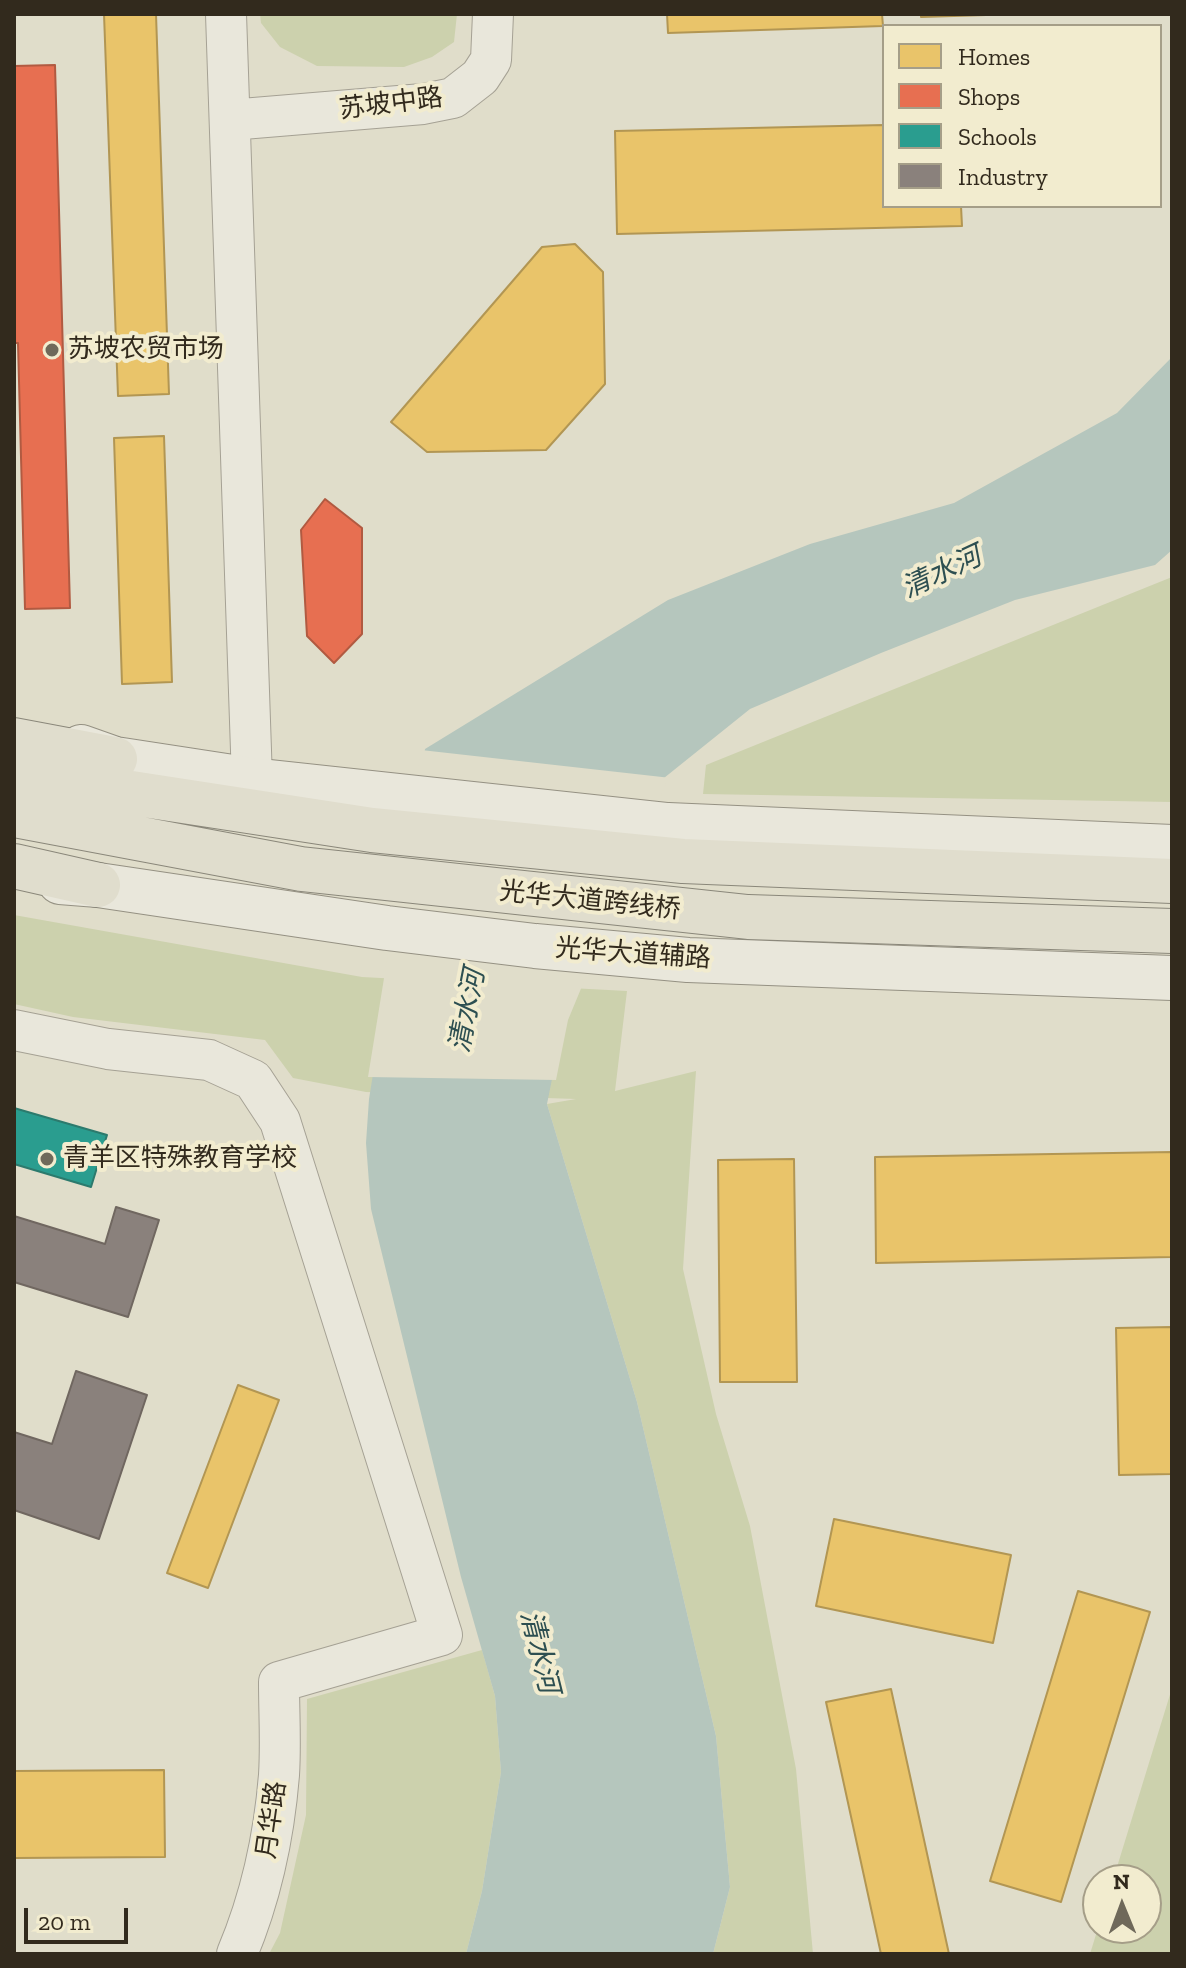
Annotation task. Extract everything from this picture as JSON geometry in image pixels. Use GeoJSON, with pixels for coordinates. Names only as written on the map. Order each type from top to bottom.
{"type":"FeatureCollection","features":[{"type":"Feature","properties":{"kind":"main road"},"geometry":{"type":"LineString","coordinates":[[14,740],[115,759]]}},
{"type":"Feature","properties":{"kind":"main road","name":"光华大道跨线桥"},"geometry":{"type":"LineString","coordinates":[[14,775],[372,830],[667,859],[1172,881]]}},
{"type":"Feature","properties":{"kind":"main road","name":"光华大道跨线桥"},"geometry":{"type":"LineString","coordinates":[[14,815],[301,869],[748,917],[1172,931]]}},
{"type":"Feature","properties":{"kind":"main road"},"geometry":{"type":"LineString","coordinates":[[14,866],[98,885]]}},
{"type":"Feature","properties":{"kind":"street"},"geometry":{"type":"LineString","coordinates":[[226,14],[252,780]]}},
{"type":"Feature","properties":{"kind":"street","name":"苏坡中路"},"geometry":{"type":"LineString","coordinates":[[230,120],[423,104],[453,98],[480,77],[491,60],[493,14]]}},
{"type":"Feature","properties":{"kind":"street"},"geometry":{"type":"LineString","coordinates":[[14,723],[115,759],[252,780],[409,798],[668,825],[1172,847]]}},
{"type":"Feature","properties":{"kind":"street","name":"光华大道辅路"},"geometry":{"type":"LineString","coordinates":[[14,878],[98,885],[387,928],[688,960],[1172,978]]}},
{"type":"Feature","properties":{"kind":"street","name":"月华路"},"geometry":{"type":"LineString","coordinates":[[14,1030],[108,1049],[209,1060],[253,1080],[280,1121],[442,1635],[279,1682],[279,1773],[270,1850],[252,1918],[237,1954]]}},
{"type":"Feature","properties":{"kind":"green space"},"geometry":{"type":"Polygon","coordinates":[[[260,14],[457,14],[454,42],[432,57],[404,67],[317,66],[280,47],[261,23],[260,14]]]}},
{"type":"Feature","properties":{"kind":"green space"},"geometry":{"type":"Polygon","coordinates":[[[1172,577],[1172,802],[703,794],[706,765],[1172,577]]]}},
{"type":"Feature","properties":{"kind":"green space"},"geometry":{"type":"Polygon","coordinates":[[[14,915],[362,977],[627,991],[615,1091],[696,1071],[683,1269],[716,1414],[750,1526],[796,1769],[813,1954],[713,1954],[730,1887],[716,1736],[637,1402],[547,1104],[576,1099],[366,1092],[293,1078],[265,1040],[73,1017],[14,1004],[14,915]]]}},
{"type":"Feature","properties":{"kind":"green space"},"geometry":{"type":"Polygon","coordinates":[[[482,1650],[495,1696],[501,1772],[482,1891],[466,1954],[269,1954],[280,1933],[306,1815],[307,1699],[482,1650]]]}},
{"type":"Feature","properties":{"kind":"green space"},"geometry":{"type":"Polygon","coordinates":[[[1172,1688],[1172,1954],[1090,1954],[1093,1944],[1162,1944],[1162,1864],[1118,1864],[1172,1688]]]}},
{"type":"Feature","properties":{"kind":"water","name":"清水河"},"geometry":{"type":"Polygon","coordinates":[[[1172,357],[1172,550],[1155,565],[1015,600],[750,709],[664,778],[564,1019],[547,1104],[637,1402],[716,1736],[730,1887],[713,1954],[466,1954],[482,1891],[501,1772],[495,1696],[461,1577],[371,1209],[366,1143],[369,1099],[425,749],[668,600],[810,544],[954,503],[1117,413],[1172,357]]]}},
{"type":"Feature","properties":{"kind":"pier"},"geometry":{"type":"Polygon","coordinates":[[[421,750],[671,778],[667,781],[568,1020],[556,1080],[368,1077],[421,750]]]}},
{"type":"Feature","properties":{"kind":"building: Homes"},"geometry":{"type":"Polygon","coordinates":[[[104,14],[156,14],[169,394],[118,396],[104,14]]]}},
{"type":"Feature","properties":{"kind":"building: Homes"},"geometry":{"type":"Polygon","coordinates":[[[667,14],[882,14],[883,24],[882,26],[668,33],[667,14]]]}},
{"type":"Feature","properties":{"kind":"building: Homes"},"geometry":{"type":"Polygon","coordinates":[[[921,14],[986,14],[986,15],[921,17],[921,14]]]}},
{"type":"Feature","properties":{"kind":"building: Homes"},"geometry":{"type":"Polygon","coordinates":[[[882,125],[882,208],[961,208],[962,226],[617,234],[615,131],[882,125]]]}},
{"type":"Feature","properties":{"kind":"building: Homes"},"geometry":{"type":"Polygon","coordinates":[[[575,244],[603,272],[605,384],[546,450],[427,452],[391,422],[542,247],[575,244]]]}},
{"type":"Feature","properties":{"kind":"building: Homes"},"geometry":{"type":"Polygon","coordinates":[[[164,436],[172,682],[122,684],[114,438],[164,436]]]}},
{"type":"Feature","properties":{"kind":"building: Homes"},"geometry":{"type":"Polygon","coordinates":[[[1172,1152],[1172,1257],[876,1263],[875,1157],[1172,1152]]]}},
{"type":"Feature","properties":{"kind":"building: Homes"},"geometry":{"type":"Polygon","coordinates":[[[794,1159],[797,1382],[720,1382],[718,1160],[794,1159]]]}},
{"type":"Feature","properties":{"kind":"building: Homes"},"geometry":{"type":"Polygon","coordinates":[[[1172,1327],[1172,1474],[1119,1475],[1116,1328],[1172,1327]]]}},
{"type":"Feature","properties":{"kind":"building: Homes"},"geometry":{"type":"Polygon","coordinates":[[[238,1385],[279,1400],[208,1588],[167,1573],[238,1385]]]}},
{"type":"Feature","properties":{"kind":"building: Homes"},"geometry":{"type":"Polygon","coordinates":[[[834,1519],[1011,1555],[993,1643],[816,1606],[834,1519]]]}},
{"type":"Feature","properties":{"kind":"building: Homes"},"geometry":{"type":"Polygon","coordinates":[[[1078,1591],[1150,1612],[1061,1902],[990,1881],[1078,1591]]]}},
{"type":"Feature","properties":{"kind":"building: Homes"},"geometry":{"type":"Polygon","coordinates":[[[891,1689],[949,1954],[881,1954],[826,1702],[891,1689]]]}},
{"type":"Feature","properties":{"kind":"building: Homes"},"geometry":{"type":"Polygon","coordinates":[[[164,1770],[165,1857],[14,1858],[14,1771],[164,1770]]]}},
{"type":"Feature","properties":{"kind":"building: Shops"},"geometry":{"type":"Polygon","coordinates":[[[55,65],[70,608],[25,609],[18,343],[14,343],[14,66],[55,65]]]}},
{"type":"Feature","properties":{"kind":"building: Shops"},"geometry":{"type":"Polygon","coordinates":[[[325,499],[362,528],[362,634],[334,663],[307,636],[301,530],[325,499]]]}},
{"type":"Feature","properties":{"kind":"building: Schools"},"geometry":{"type":"Polygon","coordinates":[[[14,1108],[107,1135],[91,1187],[14,1164],[14,1108]]]}},
{"type":"Feature","properties":{"kind":"building: Industry"},"geometry":{"type":"Polygon","coordinates":[[[116,1207],[159,1220],[128,1317],[14,1282],[14,1216],[105,1244],[116,1207]]]}},
{"type":"Feature","properties":{"kind":"building: Industry"},"geometry":{"type":"Polygon","coordinates":[[[76,1371],[147,1395],[99,1539],[14,1510],[14,1432],[52,1444],[76,1371]]]}},
{"type":"Feature","properties":{"kind":"place","name":"苏坡农贸市场"},"geometry":{"type":"Point","coordinates":[52,350]}},
{"type":"Feature","properties":{"kind":"place","name":"青羊区特殊教育学校"},"geometry":{"type":"Point","coordinates":[47,1159]}}]}
